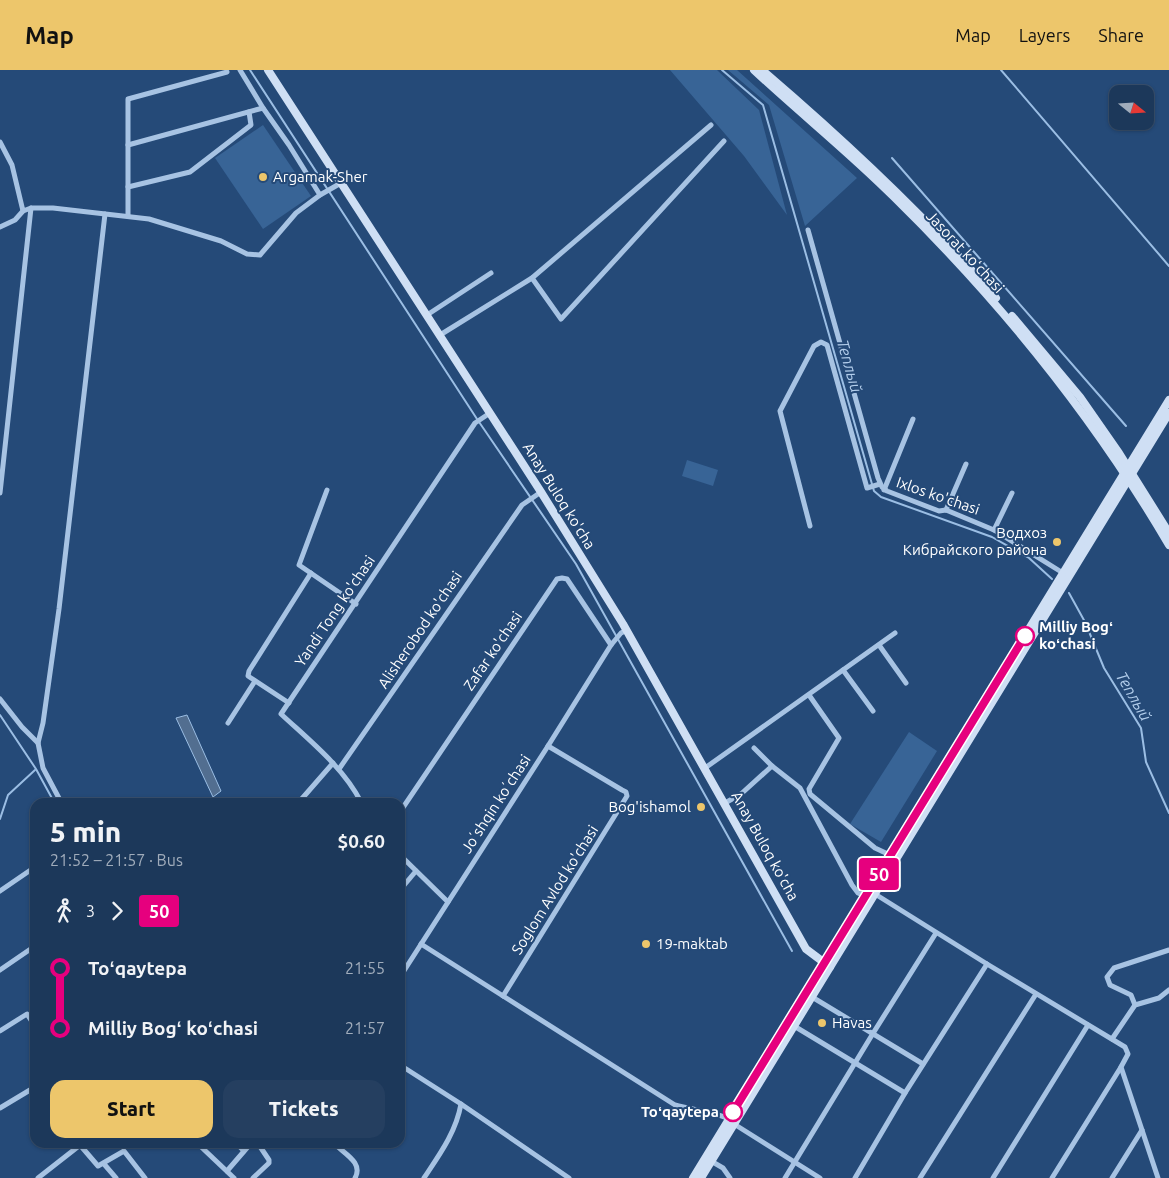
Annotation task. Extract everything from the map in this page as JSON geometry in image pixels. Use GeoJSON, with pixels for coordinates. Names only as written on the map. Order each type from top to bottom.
{"type":"FeatureCollection","features":[{"type":"Feature","properties":{"kind":"main road","name":"Anay Buloq ko'cha"},"geometry":{"type":"LineString","coordinates":[[268,70],[440,335],[624,631],[705,768],[806,949],[827,965]]}},
{"type":"Feature","properties":{"kind":"main road","name":"Jasorat koʻchasi"},"geometry":{"type":"LineString","coordinates":[[754,70],[894,196],[947,251],[1048,366],[1128,473]]}},
{"type":"Feature","properties":{"kind":"main road","name":"Jasorat koʻchasi"},"geometry":{"type":"LineString","coordinates":[[762,70],[916,210],[972,269],[1074,390],[1128,473]]}},
{"type":"Feature","properties":{"kind":"main road"},"geometry":{"type":"LineString","coordinates":[[701,1178],[731,1122],[827,965],[865,896],[890,855],[933,793],[1128,473],[1169,400]]}},
{"type":"Feature","properties":{"kind":"main road"},"geometry":{"type":"LineString","coordinates":[[692,1178],[794,1026],[812,997],[827,965],[875,894],[1064,572],[1169,413]]}},
{"type":"Feature","properties":{"kind":"main road"},"geometry":{"type":"LineString","coordinates":[[1128,473],[1169,533]]}},
{"type":"Feature","properties":{"kind":"main road"},"geometry":{"type":"LineString","coordinates":[[1128,473],[1169,546]]}},
{"type":"Feature","properties":{"kind":"street"},"geometry":{"type":"LineString","coordinates":[[240,70],[320,195]]}},
{"type":"Feature","properties":{"kind":"street"},"geometry":{"type":"LineString","coordinates":[[128,216],[128,99],[227,72]]}},
{"type":"Feature","properties":{"kind":"street"},"geometry":{"type":"LineString","coordinates":[[128,144],[263,108]]}},
{"type":"Feature","properties":{"kind":"street"},"geometry":{"type":"LineString","coordinates":[[128,187],[190,172],[251,125],[249,112]]}},
{"type":"Feature","properties":{"kind":"street"},"geometry":{"type":"LineString","coordinates":[[440,335],[532,278],[711,124]]}},
{"type":"Feature","properties":{"kind":"street"},"geometry":{"type":"LineString","coordinates":[[532,278],[561,319],[724,140]]}},
{"type":"Feature","properties":{"kind":"street"},"geometry":{"type":"LineString","coordinates":[[0,142],[12,165],[23,211]]}},
{"type":"Feature","properties":{"kind":"street"},"geometry":{"type":"LineString","coordinates":[[0,227],[15,220],[23,211],[31,208],[53,208],[149,219],[221,240],[247,254],[260,254],[296,213],[320,195],[341,183]]}},
{"type":"Feature","properties":{"kind":"street"},"geometry":{"type":"LineString","coordinates":[[0,493],[31,208]]}},
{"type":"Feature","properties":{"kind":"street"},"geometry":{"type":"LineString","coordinates":[[59,798],[43,768],[38,743],[43,723],[59,610],[105,214]]}},
{"type":"Feature","properties":{"kind":"street","name":"Ixlos ko'chasi"},"geometry":{"type":"LineString","coordinates":[[808,230],[880,484],[884,490],[940,510],[946,510],[994,530],[1064,572]]}},
{"type":"Feature","properties":{"kind":"street"},"geometry":{"type":"LineString","coordinates":[[427,315],[491,273]]}},
{"type":"Feature","properties":{"kind":"street"},"geometry":{"type":"LineString","coordinates":[[810,526],[780,411],[814,346],[822,342],[827,345],[867,488],[880,484]]}},
{"type":"Feature","properties":{"kind":"street","name":"Yandi Tong ko'chasi"},"geometry":{"type":"LineString","coordinates":[[289,703],[476,421],[488,415]]}},
{"type":"Feature","properties":{"kind":"street"},"geometry":{"type":"LineString","coordinates":[[884,490],[913,419]]}},
{"type":"Feature","properties":{"kind":"street"},"geometry":{"type":"LineString","coordinates":[[946,510],[966,464]]}},
{"type":"Feature","properties":{"kind":"street"},"geometry":{"type":"LineString","coordinates":[[327,490],[299,565],[356,604]]}},
{"type":"Feature","properties":{"kind":"street","name":"Alisherobod ko'chasi"},"geometry":{"type":"LineString","coordinates":[[339,769],[522,505],[538,493]]}},
{"type":"Feature","properties":{"kind":"street"},"geometry":{"type":"LineString","coordinates":[[994,530],[1012,493]]}},
{"type":"Feature","properties":{"kind":"street"},"geometry":{"type":"LineString","coordinates":[[311,573],[249,671],[248,676],[289,703],[281,714],[339,769],[359,798]]}},
{"type":"Feature","properties":{"kind":"street","name":"Zafar ko'chasi"},"geometry":{"type":"LineString","coordinates":[[405,805],[557,579],[567,579],[611,645]]}},
{"type":"Feature","properties":{"kind":"street","name":"Joʼshqin koʼchasi"},"geometry":{"type":"LineString","coordinates":[[405,968],[611,645],[624,631]]}},
{"type":"Feature","properties":{"kind":"street"},"geometry":{"type":"LineString","coordinates":[[705,768],[896,633]]}},
{"type":"Feature","properties":{"kind":"street"},"geometry":{"type":"LineString","coordinates":[[879,645],[906,683]]}},
{"type":"Feature","properties":{"kind":"street"},"geometry":{"type":"LineString","coordinates":[[844,670],[873,711]]}},
{"type":"Feature","properties":{"kind":"street"},"geometry":{"type":"LineString","coordinates":[[228,723],[255,681]]}},
{"type":"Feature","properties":{"kind":"street"},"geometry":{"type":"LineString","coordinates":[[809,695],[839,738],[809,789],[810,794],[875,848],[890,855]]}},
{"type":"Feature","properties":{"kind":"street"},"geometry":{"type":"LineString","coordinates":[[0,699],[22,727],[38,743]]}},
{"type":"Feature","properties":{"kind":"street","name":"Soglom Avlod ko'chasi"},"geometry":{"type":"LineString","coordinates":[[504,996],[627,796],[626,792],[548,746]]}},
{"type":"Feature","properties":{"kind":"street"},"geometry":{"type":"LineString","coordinates":[[754,748],[772,766],[800,788],[852,885],[858,893],[865,896]]}},
{"type":"Feature","properties":{"kind":"street"},"geometry":{"type":"LineString","coordinates":[[302,798],[333,763]]}},
{"type":"Feature","properties":{"kind":"street"},"geometry":{"type":"LineString","coordinates":[[725,803],[742,794],[772,766]]}},
{"type":"Feature","properties":{"kind":"street"},"geometry":{"type":"LineString","coordinates":[[405,860],[448,902]]}},
{"type":"Feature","properties":{"kind":"street"},"geometry":{"type":"LineString","coordinates":[[0,892],[30,871]]}},
{"type":"Feature","properties":{"kind":"street"},"geometry":{"type":"LineString","coordinates":[[405,884],[416,872]]}},
{"type":"Feature","properties":{"kind":"street"},"geometry":{"type":"LineString","coordinates":[[875,894],[986,964],[1125,1047],[1128,1054],[1052,1178]]}},
{"type":"Feature","properties":{"kind":"street"},"geometry":{"type":"LineString","coordinates":[[785,1178],[936,933]]}},
{"type":"Feature","properties":{"kind":"street"},"geometry":{"type":"LineString","coordinates":[[421,944],[675,1105],[716,1114],[820,1178]]}},
{"type":"Feature","properties":{"kind":"street"},"geometry":{"type":"LineString","coordinates":[[0,970],[30,949]]}},
{"type":"Feature","properties":{"kind":"street"},"geometry":{"type":"LineString","coordinates":[[1135,1005],[1131,995],[1110,984],[1107,977],[1110,972],[1114,968],[1169,950]]}},
{"type":"Feature","properties":{"kind":"street"},"geometry":{"type":"LineString","coordinates":[[855,1178],[905,1093],[986,964]]}},
{"type":"Feature","properties":{"kind":"street"},"geometry":{"type":"LineString","coordinates":[[1112,1038],[1135,1005],[1159,998],[1169,990]]}},
{"type":"Feature","properties":{"kind":"street"},"geometry":{"type":"LineString","coordinates":[[920,1178],[1036,994]]}},
{"type":"Feature","properties":{"kind":"street"},"geometry":{"type":"LineString","coordinates":[[812,997],[872,1035],[923,1064]]}},
{"type":"Feature","properties":{"kind":"street"},"geometry":{"type":"LineString","coordinates":[[0,1031],[26,1014],[30,1019]]}},
{"type":"Feature","properties":{"kind":"street"},"geometry":{"type":"LineString","coordinates":[[994,1178],[1088,1025]]}},
{"type":"Feature","properties":{"kind":"street"},"geometry":{"type":"LineString","coordinates":[[794,1026],[905,1093]]}},
{"type":"Feature","properties":{"kind":"street"},"geometry":{"type":"LineString","coordinates":[[1121,1066],[1158,1178]]}},
{"type":"Feature","properties":{"kind":"street"},"geometry":{"type":"LineString","coordinates":[[405,1068],[569,1178]]}},
{"type":"Feature","properties":{"kind":"street"},"geometry":{"type":"LineString","coordinates":[[0,1108],[30,1090]]}},
{"type":"Feature","properties":{"kind":"street"},"geometry":{"type":"LineString","coordinates":[[424,1178],[451,1136],[459,1119],[461,1104]]}},
{"type":"Feature","properties":{"kind":"street"},"geometry":{"type":"LineString","coordinates":[[1112,1178],[1142,1130]]}},
{"type":"Feature","properties":{"kind":"street"},"geometry":{"type":"LineString","coordinates":[[38,1178],[77,1148]]}},
{"type":"Feature","properties":{"kind":"street"},"geometry":{"type":"LineString","coordinates":[[85,1148],[98,1166],[124,1152],[145,1178]]}},
{"type":"Feature","properties":{"kind":"street"},"geometry":{"type":"LineString","coordinates":[[202,1148],[234,1178]]}},
{"type":"Feature","properties":{"kind":"street"},"geometry":{"type":"LineString","coordinates":[[241,1148],[244,1151]]}},
{"type":"Feature","properties":{"kind":"street"},"geometry":{"type":"LineString","coordinates":[[227,1171],[247,1148]]}},
{"type":"Feature","properties":{"kind":"street"},"geometry":{"type":"LineString","coordinates":[[253,1178],[269,1163],[261,1148]]}},
{"type":"Feature","properties":{"kind":"street"},"geometry":{"type":"LineString","coordinates":[[339,1148],[356,1165],[357,1174],[355,1178]]}},
{"type":"Feature","properties":{"kind":"street"},"geometry":{"type":"LineString","coordinates":[[711,1162],[723,1168],[730,1178]]}},
{"type":"Feature","properties":{"kind":"street"},"geometry":{"type":"LineString","coordinates":[[104,1164],[116,1178]]}},
{"type":"Feature","properties":{"kind":"shaded area"},"geometry":{"type":"Polygon","coordinates":[[[670,70],[717,70],[759,110],[787,215],[744,156],[670,70]]]}},
{"type":"Feature","properties":{"kind":"shaded area"},"geometry":{"type":"Polygon","coordinates":[[[728,70],[737,70],[857,178],[805,226],[769,105],[728,70]]]}},
{"type":"Feature","properties":{"kind":"shaded area","name":"Argamak-Sher"},"geometry":{"type":"Polygon","coordinates":[[[263,125],[311,196],[263,229],[215,158],[263,125]]]}},
{"type":"Feature","properties":{"kind":"shaded area"},"geometry":{"type":"Polygon","coordinates":[[[687,460],[718,470],[713,486],[682,476],[687,460]]]}},
{"type":"Feature","properties":{"kind":"shaded area"},"geometry":{"type":"Polygon","coordinates":[[[187,715],[221,791],[213,797],[176,718],[187,715]]]}},
{"type":"Feature","properties":{"kind":"shaded area"},"geometry":{"type":"Polygon","coordinates":[[[909,732],[937,751],[881,842],[850,824],[909,732]]]}},
{"type":"Feature","properties":{"kind":"waterway"},"geometry":{"type":"LineString","coordinates":[[250,70],[477,419],[576,564],[792,951]]}},
{"type":"Feature","properties":{"kind":"waterway","name":"Теплый"},"geometry":{"type":"LineString","coordinates":[[722,70],[763,105],[874,491],[881,497],[992,537],[1029,558],[1052,579]]}},
{"type":"Feature","properties":{"kind":"waterway"},"geometry":{"type":"LineString","coordinates":[[1001,70],[1169,266]]}},
{"type":"Feature","properties":{"kind":"waterway"},"geometry":{"type":"LineString","coordinates":[[892,158],[1126,426]]}},
{"type":"Feature","properties":{"kind":"waterway","name":"Теплый"},"geometry":{"type":"LineString","coordinates":[[1069,593],[1085,622],[1104,668],[1141,728],[1146,762],[1169,813]]}},
{"type":"Feature","properties":{"kind":"waterway"},"geometry":{"type":"LineString","coordinates":[[0,715],[36,769],[52,798]]}},
{"type":"Feature","properties":{"kind":"waterway"},"geometry":{"type":"LineString","coordinates":[[0,819],[8,795],[35,770]]}},
{"type":"Feature","properties":{"kind":"bus line","name":"50"},"geometry":{"type":"LineString","coordinates":[[733,1112],[1025,636]]}},
{"type":"Feature","properties":{"kind":"place","name":"Argamak-Sher"},"geometry":{"type":"Point","coordinates":[263,177]}},
{"type":"Feature","properties":{"kind":"place","name":"Водхоз Кибрайского района"},"geometry":{"type":"Point","coordinates":[1057,542]}},
{"type":"Feature","properties":{"kind":"place","name":"Milliy Bogʻ koʻchasi"},"geometry":{"type":"Point","coordinates":[1025,636]}},
{"type":"Feature","properties":{"kind":"place","name":"Bog'ishamol"},"geometry":{"type":"Point","coordinates":[701,807]}},
{"type":"Feature","properties":{"kind":"place","name":"19-maktab"},"geometry":{"type":"Point","coordinates":[646,944]}},
{"type":"Feature","properties":{"kind":"place","name":"Havas"},"geometry":{"type":"Point","coordinates":[822,1023]}},
{"type":"Feature","properties":{"kind":"place","name":"Toʻqaytepa"},"geometry":{"type":"Point","coordinates":[733,1112]}}]}
